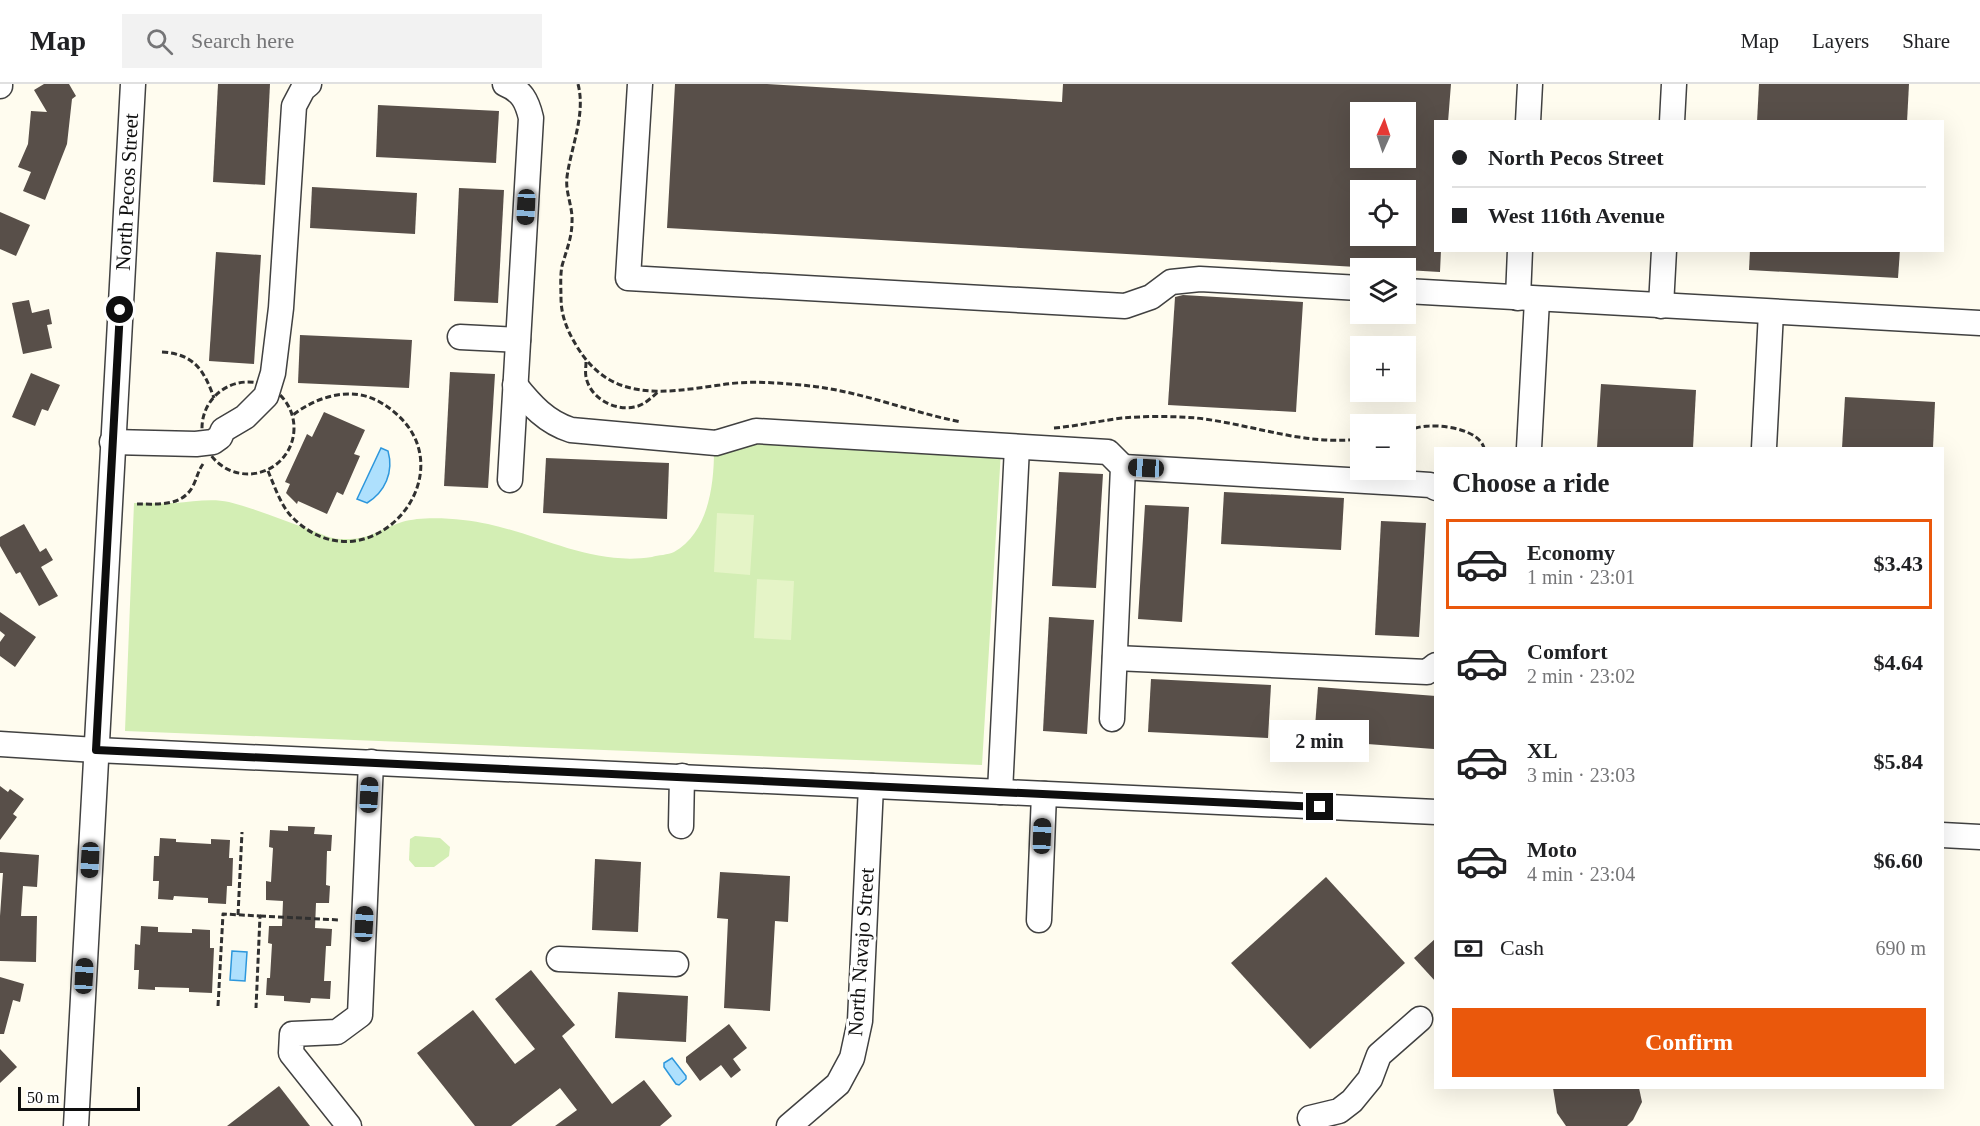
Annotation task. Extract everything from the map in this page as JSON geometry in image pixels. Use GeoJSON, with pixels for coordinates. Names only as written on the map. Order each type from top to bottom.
{"type":"FeatureCollection","features":[{"type":"Feature","properties":{"kind":"street","name":"North Pecos Street"},"geometry":{"type":"LineString","coordinates":[[76,1126],[133,84]]}},
{"type":"Feature","properties":{"kind":"street"},"geometry":{"type":"LineString","coordinates":[[113,434],[196,444],[218,440],[223,430],[244,417],[266,396],[273,373],[281,308],[294,106],[303,89],[309,84]]}},
{"type":"Feature","properties":{"kind":"street"},"geometry":{"type":"LineString","coordinates":[[505,84],[524,95],[531,118],[510,480]]}},
{"type":"Feature","properties":{"kind":"street"},"geometry":{"type":"LineString","coordinates":[[640,84],[628,278],[1125,306],[1150,297],[1171,282],[1200,279],[1350,287]]}},
{"type":"Feature","properties":{"kind":"street"},"geometry":{"type":"LineString","coordinates":[[1528,120],[1530,84]]}},
{"type":"Feature","properties":{"kind":"street"},"geometry":{"type":"LineString","coordinates":[[1672,120],[1674,84]]}},
{"type":"Feature","properties":{"kind":"street"},"geometry":{"type":"LineString","coordinates":[[1520,252],[1528,299],[1529,447]]}},
{"type":"Feature","properties":{"kind":"street"},"geometry":{"type":"LineString","coordinates":[[1661,306],[1664,252]]}},
{"type":"Feature","properties":{"kind":"street"},"geometry":{"type":"LineString","coordinates":[[1416,292],[1980,323]]}},
{"type":"Feature","properties":{"kind":"street"},"geometry":{"type":"LineString","coordinates":[[1764,447],[1771,312]]}},
{"type":"Feature","properties":{"kind":"street"},"geometry":{"type":"LineString","coordinates":[[460,337],[518,340]]}},
{"type":"Feature","properties":{"kind":"street"},"geometry":{"type":"LineString","coordinates":[[515,385],[543,416],[559,427],[571,430],[716,443],[756,432],[1108,452],[1123,467],[1400,483],[1434,487]]}},
{"type":"Feature","properties":{"kind":"street"},"geometry":{"type":"LineString","coordinates":[[1000,792],[1017,447]]}},
{"type":"Feature","properties":{"kind":"street"},"geometry":{"type":"LineString","coordinates":[[1112,719],[1123,467]]}},
{"type":"Feature","properties":{"kind":"street"},"geometry":{"type":"LineString","coordinates":[[1115,658],[1417,672],[1427,672],[1434,667]]}},
{"type":"Feature","properties":{"kind":"street"},"geometry":{"type":"LineString","coordinates":[[0,744],[1434,812]]}},
{"type":"Feature","properties":{"kind":"street"},"geometry":{"type":"LineString","coordinates":[[349,1126],[291,1053],[292,1034],[337,1032],[360,1015],[371,762]]}},
{"type":"Feature","properties":{"kind":"street"},"geometry":{"type":"LineString","coordinates":[[681,826],[682,776]]}},
{"type":"Feature","properties":{"kind":"street","name":"North Navajo Street"},"geometry":{"type":"LineString","coordinates":[[789,1126],[838,1084],[852,1058],[860,1022],[871,786]]}},
{"type":"Feature","properties":{"kind":"street"},"geometry":{"type":"LineString","coordinates":[[1039,920],[1044,794]]}},
{"type":"Feature","properties":{"kind":"street"},"geometry":{"type":"LineString","coordinates":[[1944,835],[1980,837]]}},
{"type":"Feature","properties":{"kind":"street"},"geometry":{"type":"LineString","coordinates":[[559,959],[676,964]]}},
{"type":"Feature","properties":{"kind":"street"},"geometry":{"type":"LineString","coordinates":[[1310,1118],[1339,1111],[1352,1101],[1370,1079],[1379,1055],[1420,1019]]}},
{"type":"Feature","properties":{"kind":"path"},"geometry":{"type":"LineString","coordinates":[[578,84],[582,99],[566,181],[573,220],[570,242],[562,268],[561,310],[569,332],[586,362],[607,380],[639,390],[658,392],[761,383],[810,386],[873,397],[940,418],[963,422]]}},
{"type":"Feature","properties":{"kind":"path"},"geometry":{"type":"LineString","coordinates":[[162,352],[177,353],[195,363],[204,375],[214,398]]}},
{"type":"Feature","properties":{"kind":"path"},"geometry":{"type":"LineString","coordinates":[[586,362],[586,377],[593,392],[610,405],[635,407],[646,402],[658,392]]}},
{"type":"Feature","properties":{"kind":"path"},"geometry":{"type":"LineString","coordinates":[[268,471],[279,497],[293,518],[314,533],[338,541],[364,539],[387,529],[406,512],[417,492],[421,469],[418,447],[408,426],[392,409],[372,398],[350,394],[327,396],[306,405],[292,415]]}},
{"type":"Feature","properties":{"kind":"path"},"geometry":{"type":"LineString","coordinates":[[1047,428],[1123,418],[1184,418],[1221,422],[1305,439],[1350,440]]}},
{"type":"Feature","properties":{"kind":"path"},"geometry":{"type":"LineString","coordinates":[[1416,428],[1429,426],[1450,428],[1474,437],[1484,447]]}},
{"type":"Feature","properties":{"kind":"path"},"geometry":{"type":"LineString","coordinates":[[137,504],[178,501],[188,494],[199,469],[211,456]]}},
{"type":"Feature","properties":{"kind":"path"},"geometry":{"type":"LineString","coordinates":[[238,915],[242,832]]}},
{"type":"Feature","properties":{"kind":"path"},"geometry":{"type":"LineString","coordinates":[[218,1006],[223,914],[340,920]]}},
{"type":"Feature","properties":{"kind":"path"},"geometry":{"type":"LineString","coordinates":[[256,1008],[260,916]]}},
{"type":"Feature","properties":{"kind":"path"},"geometry":{"type":"LineString","coordinates":[[214,961],[220,962]]}},
{"type":"Feature","properties":{"kind":"green space"},"geometry":{"type":"Polygon","coordinates":[[[758,439],[1001,451],[982,765],[125,731],[134,503],[208,500],[229,502],[326,536],[341,539],[360,538],[411,520],[457,519],[508,529],[589,554],[630,559],[652,557],[674,552],[695,533],[707,508],[713,479],[714,451],[758,439]]]}},
{"type":"Feature","properties":{"kind":"green space"},"geometry":{"type":"Polygon","coordinates":[[[717,513],[754,515],[750,575],[714,572],[717,513]]]}},
{"type":"Feature","properties":{"kind":"green space"},"geometry":{"type":"Polygon","coordinates":[[[757,579],[794,581],[791,640],[754,638],[757,579]]]}},
{"type":"Feature","properties":{"kind":"green space"},"geometry":{"type":"Polygon","coordinates":[[[415,836],[440,838],[450,847],[449,856],[434,867],[415,867],[409,860],[410,839],[415,836]]]}},
{"type":"Feature","properties":{"kind":"water"},"geometry":{"type":"Polygon","coordinates":[[[381,448],[388,451],[389,474],[379,493],[367,503],[357,499],[381,448]]]}},
{"type":"Feature","properties":{"kind":"water"},"geometry":{"type":"Polygon","coordinates":[[[232,951],[247,952],[245,981],[230,980],[232,951]]]}},
{"type":"Feature","properties":{"kind":"water"},"geometry":{"type":"Polygon","coordinates":[[[672,1058],[686,1076],[686,1079],[679,1085],[664,1067],[664,1063],[672,1058]]]}},
{"type":"Feature","properties":{"kind":"building"},"geometry":{"type":"Polygon","coordinates":[[[44,84],[69,84],[76,96],[72,99],[67,144],[45,200],[23,191],[31,172],[18,167],[28,144],[31,111],[47,112],[34,90],[44,84]]]}},
{"type":"Feature","properties":{"kind":"building"},"geometry":{"type":"Polygon","coordinates":[[[218,84],[270,84],[265,185],[213,182],[218,84]]]}},
{"type":"Feature","properties":{"kind":"building"},"geometry":{"type":"Polygon","coordinates":[[[675,84],[767,84],[1062,102],[1063,84],[1451,84],[1448,120],[1434,120],[1434,252],[1441,252],[1440,272],[1416,271],[1416,258],[1350,258],[1350,267],[667,228],[675,84]]]}},
{"type":"Feature","properties":{"kind":"building"},"geometry":{"type":"Polygon","coordinates":[[[1759,84],[1909,84],[1907,120],[1757,120],[1759,84]]]}},
{"type":"Feature","properties":{"kind":"building"},"geometry":{"type":"Polygon","coordinates":[[[378,105],[499,111],[496,163],[376,157],[378,105]]]}},
{"type":"Feature","properties":{"kind":"building"},"geometry":{"type":"Polygon","coordinates":[[[312,187],[417,193],[415,234],[310,228],[312,187]]]}},
{"type":"Feature","properties":{"kind":"building"},"geometry":{"type":"Polygon","coordinates":[[[459,188],[504,190],[498,303],[454,301],[459,188]]]}},
{"type":"Feature","properties":{"kind":"building"},"geometry":{"type":"Polygon","coordinates":[[[0,212],[30,225],[16,256],[0,249],[0,212]]]}},
{"type":"Feature","properties":{"kind":"building"},"geometry":{"type":"Polygon","coordinates":[[[216,252],[261,255],[254,364],[209,361],[216,252]]]}},
{"type":"Feature","properties":{"kind":"building"},"geometry":{"type":"Polygon","coordinates":[[[1750,252],[1900,252],[1898,278],[1749,270],[1750,252]]]}},
{"type":"Feature","properties":{"kind":"building"},"geometry":{"type":"Polygon","coordinates":[[[1183,295],[1303,302],[1296,412],[1168,405],[1175,297],[1183,295]]]}},
{"type":"Feature","properties":{"kind":"building"},"geometry":{"type":"Polygon","coordinates":[[[29,300],[32,313],[49,309],[52,324],[47,325],[52,348],[23,354],[12,303],[29,300]]]}},
{"type":"Feature","properties":{"kind":"building"},"geometry":{"type":"Polygon","coordinates":[[[300,335],[412,340],[409,388],[298,383],[300,335]]]}},
{"type":"Feature","properties":{"kind":"building"},"geometry":{"type":"Polygon","coordinates":[[[450,372],[495,374],[488,488],[444,486],[450,372]]]}},
{"type":"Feature","properties":{"kind":"building"},"geometry":{"type":"Polygon","coordinates":[[[31,373],[60,385],[48,411],[42,409],[35,426],[12,417],[31,373]]]}},
{"type":"Feature","properties":{"kind":"building"},"geometry":{"type":"Polygon","coordinates":[[[1601,384],[1696,390],[1693,447],[1597,447],[1601,384]]]}},
{"type":"Feature","properties":{"kind":"building"},"geometry":{"type":"Polygon","coordinates":[[[1845,397],[1935,402],[1933,447],[1842,447],[1845,397]]]}},
{"type":"Feature","properties":{"kind":"building"},"geometry":{"type":"Polygon","coordinates":[[[324,412],[365,430],[354,454],[360,456],[343,495],[337,492],[327,514],[298,501],[297,504],[286,493],[290,484],[285,482],[307,434],[312,437],[324,412]]]}},
{"type":"Feature","properties":{"kind":"building"},"geometry":{"type":"Polygon","coordinates":[[[546,458],[669,463],[667,519],[543,513],[546,458]]]}},
{"type":"Feature","properties":{"kind":"building"},"geometry":{"type":"Polygon","coordinates":[[[1059,472],[1103,474],[1096,588],[1052,586],[1059,472]]]}},
{"type":"Feature","properties":{"kind":"building"},"geometry":{"type":"Polygon","coordinates":[[[1224,492],[1344,498],[1341,550],[1221,544],[1224,492]]]}},
{"type":"Feature","properties":{"kind":"building"},"geometry":{"type":"Polygon","coordinates":[[[1145,505],[1189,507],[1182,622],[1138,619],[1145,505]]]}},
{"type":"Feature","properties":{"kind":"building"},"geometry":{"type":"Polygon","coordinates":[[[1381,521],[1426,523],[1419,637],[1375,635],[1381,521]]]}},
{"type":"Feature","properties":{"kind":"building"},"geometry":{"type":"Polygon","coordinates":[[[24,524],[40,552],[46,548],[53,560],[41,567],[58,596],[39,606],[20,572],[16,574],[0,546],[0,537],[24,524]]]}},
{"type":"Feature","properties":{"kind":"building"},"geometry":{"type":"Polygon","coordinates":[[[0,612],[36,637],[15,667],[0,656],[0,642],[5,635],[0,631],[0,612]]]}},
{"type":"Feature","properties":{"kind":"building"},"geometry":{"type":"Polygon","coordinates":[[[1049,617],[1094,620],[1087,734],[1043,731],[1049,617]]]}},
{"type":"Feature","properties":{"kind":"building"},"geometry":{"type":"Polygon","coordinates":[[[1151,679],[1271,685],[1268,738],[1148,732],[1151,679]]]}},
{"type":"Feature","properties":{"kind":"building"},"geometry":{"type":"Polygon","coordinates":[[[1318,687],[1434,696],[1434,749],[1314,740],[1318,687]]]}},
{"type":"Feature","properties":{"kind":"building"},"geometry":{"type":"Polygon","coordinates":[[[0,786],[8,792],[10,789],[24,799],[13,814],[17,817],[0,840],[0,786]]]}},
{"type":"Feature","properties":{"kind":"building"},"geometry":{"type":"Polygon","coordinates":[[[288,826],[315,827],[314,834],[332,835],[331,851],[327,851],[326,885],[330,886],[329,903],[316,903],[315,928],[332,929],[331,946],[326,946],[324,981],[331,981],[330,999],[311,998],[310,1003],[284,1001],[284,996],[266,995],[267,978],[270,978],[272,944],[268,943],[269,926],[282,926],[283,901],[266,900],[266,881],[271,882],[273,848],[269,847],[270,830],[288,831],[288,826]]]}},
{"type":"Feature","properties":{"kind":"building"},"geometry":{"type":"Polygon","coordinates":[[[160,838],[176,839],[176,842],[211,844],[211,839],[230,840],[229,858],[233,858],[232,886],[227,886],[226,904],[208,903],[208,898],[174,896],[173,900],[158,899],[159,881],[153,881],[154,856],[159,856],[160,838]]]}},
{"type":"Feature","properties":{"kind":"building"},"geometry":{"type":"Polygon","coordinates":[[[0,852],[39,855],[37,887],[23,886],[21,916],[37,916],[36,962],[0,961],[3,873],[0,873],[0,852]]]}},
{"type":"Feature","properties":{"kind":"building"},"geometry":{"type":"Polygon","coordinates":[[[595,859],[641,862],[638,932],[592,930],[595,859]]]}},
{"type":"Feature","properties":{"kind":"building"},"geometry":{"type":"Polygon","coordinates":[[[720,872],[790,876],[788,922],[775,921],[770,1011],[724,1008],[728,919],[717,918],[720,872]]]}},
{"type":"Feature","properties":{"kind":"building"},"geometry":{"type":"Polygon","coordinates":[[[1326,877],[1405,963],[1310,1049],[1231,963],[1326,877]]]}},
{"type":"Feature","properties":{"kind":"building"},"geometry":{"type":"Polygon","coordinates":[[[141,926],[158,927],[158,932],[192,933],[192,929],[210,930],[210,948],[214,948],[212,993],[189,992],[189,988],[138,989],[139,970],[134,970],[135,944],[140,945],[141,926]]]}},
{"type":"Feature","properties":{"kind":"building"},"geometry":{"type":"Polygon","coordinates":[[[1434,940],[1434,980],[1414,958],[1434,940]]]}},
{"type":"Feature","properties":{"kind":"building"},"geometry":{"type":"Polygon","coordinates":[[[531,970],[575,1025],[562,1036],[612,1104],[644,1080],[672,1116],[660,1126],[555,1126],[577,1110],[560,1088],[511,1126],[475,1126],[417,1053],[473,1010],[515,1064],[535,1049],[495,999],[531,970]]]}},
{"type":"Feature","properties":{"kind":"building"},"geometry":{"type":"Polygon","coordinates":[[[0,977],[24,984],[20,1002],[13,1000],[4,1034],[0,1034],[0,977]]]}},
{"type":"Feature","properties":{"kind":"building"},"geometry":{"type":"Polygon","coordinates":[[[618,992],[688,996],[686,1042],[615,1038],[618,992]]]}},
{"type":"Feature","properties":{"kind":"building"},"geometry":{"type":"Polygon","coordinates":[[[729,1024],[747,1048],[733,1059],[741,1070],[731,1078],[721,1065],[700,1081],[686,1062],[686,1057],[729,1024]]]}},
{"type":"Feature","properties":{"kind":"building"},"geometry":{"type":"Polygon","coordinates":[[[0,1049],[17,1067],[0,1083],[0,1049]]]}},
{"type":"Feature","properties":{"kind":"building"},"geometry":{"type":"Polygon","coordinates":[[[279,1086],[310,1126],[227,1126],[279,1086]]]}},
{"type":"Feature","properties":{"kind":"building"},"geometry":{"type":"Polygon","coordinates":[[[1553,1089],[1639,1089],[1642,1102],[1633,1120],[1627,1126],[1566,1126],[1557,1113],[1553,1089]]]}},
{"type":"Feature","properties":{"kind":"route"},"geometry":{"type":"LineString","coordinates":[[120,310],[96,750],[1320,807]]}}]}
